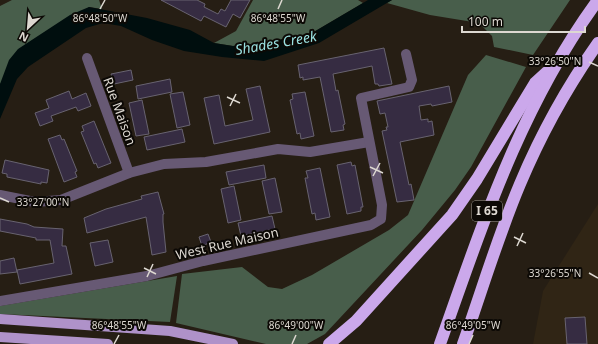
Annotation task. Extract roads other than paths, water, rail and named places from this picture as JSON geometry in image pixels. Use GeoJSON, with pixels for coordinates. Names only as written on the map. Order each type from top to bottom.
{"type":"FeatureCollection","features":[{"type":"Feature","properties":{"kind":"highway","name":"I 65"},"geometry":{"type":"LineString","coordinates":[[440,344],[505,164],[540,83],[555,66],[598,0]]}},
{"type":"Feature","properties":{"kind":"highway","name":"I 65"},"geometry":{"type":"LineString","coordinates":[[463,344],[506,218],[534,152],[570,86],[598,43]]}},
{"type":"Feature","properties":{"kind":"highway"},"geometry":{"type":"LineString","coordinates":[[329,344],[356,321],[452,215],[540,83]]}},
{"type":"Feature","properties":{"kind":"highway"},"geometry":{"type":"LineString","coordinates":[[468,344],[477,305]]}},
{"type":"Feature","properties":{"kind":"highway"},"geometry":{"type":"LineString","coordinates":[[344,344],[356,321]]}},
{"type":"Feature","properties":{"kind":"main road"},"geometry":{"type":"LineString","coordinates":[[0,319],[170,331],[233,344]]}},
{"type":"Feature","properties":{"kind":"main road"},"geometry":{"type":"LineString","coordinates":[[0,337],[108,344]]}},
{"type":"Feature","properties":{"kind":"street","name":"West Rue Maison"},"geometry":{"type":"LineString","coordinates":[[0,301],[147,276],[203,261],[371,225],[381,219],[382,205],[361,98],[409,87],[412,80],[406,54]]}},
{"type":"Feature","properties":{"kind":"street","name":"Rue Maison"},"geometry":{"type":"LineString","coordinates":[[87,58],[129,173]]}},
{"type":"Feature","properties":{"kind":"street"},"geometry":{"type":"LineString","coordinates":[[0,195],[35,202],[61,200],[129,173],[164,164],[206,162],[278,149],[310,152],[369,142]]}},
{"type":"Feature","properties":{"kind":"water","name":"Shades Creek"},"geometry":{"type":"Polygon","coordinates":[[[368,0],[392,0],[319,43],[264,61],[222,57],[184,51],[152,40],[121,26],[103,23],[86,28],[28,67],[17,79],[0,119],[0,84],[9,60],[18,49],[70,15],[89,7],[147,18],[190,30],[214,43],[233,46],[264,43],[312,33],[368,0]]]}}]}
